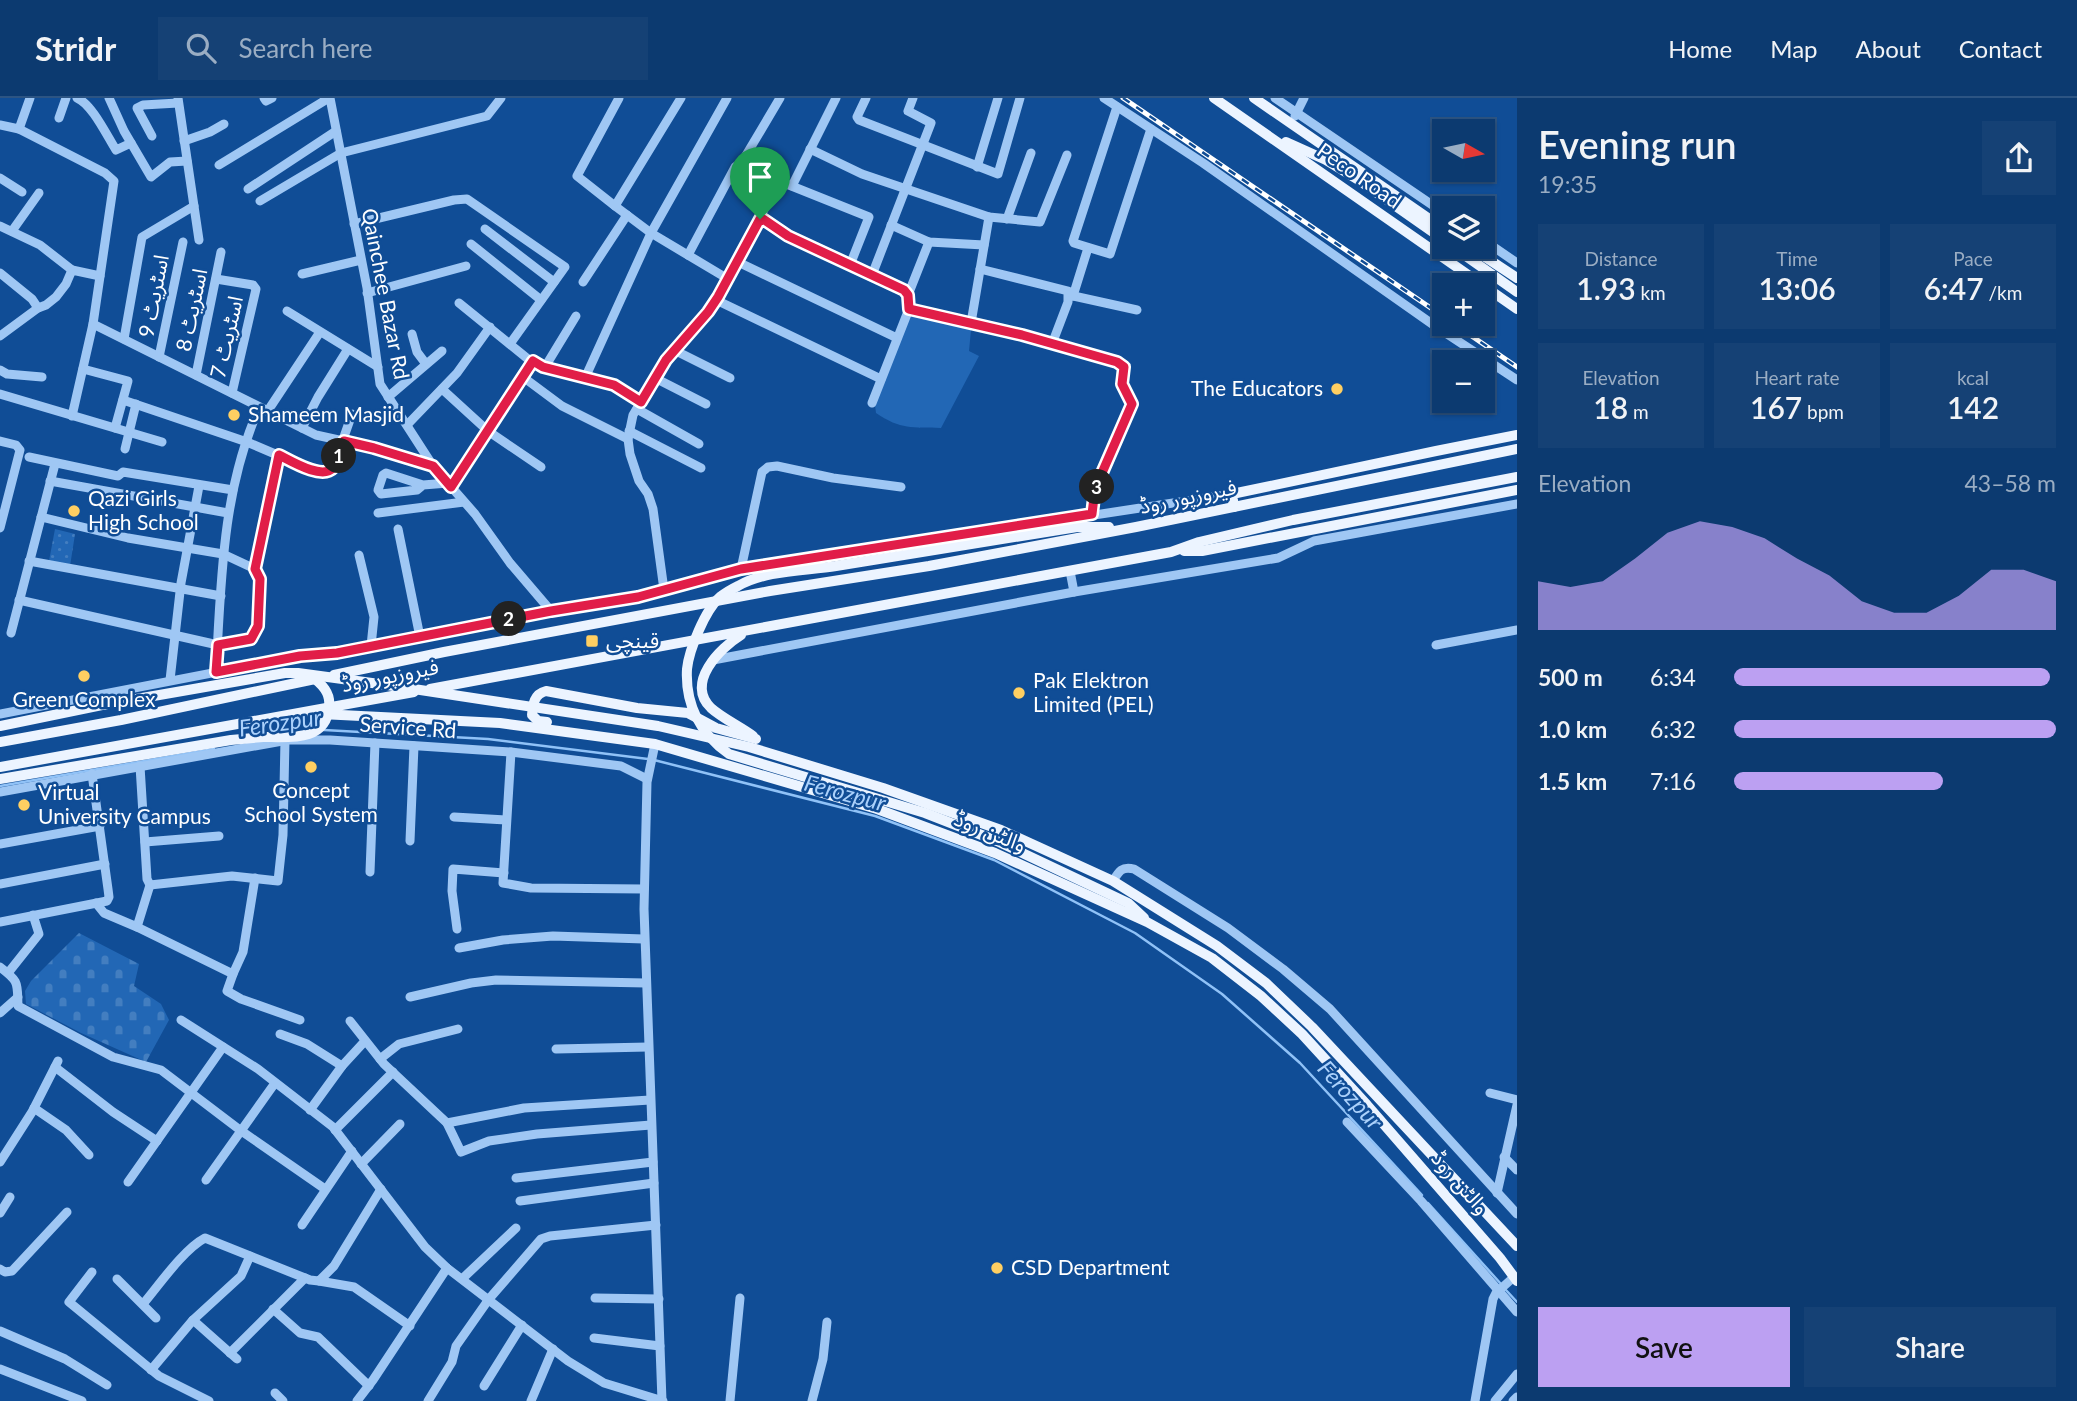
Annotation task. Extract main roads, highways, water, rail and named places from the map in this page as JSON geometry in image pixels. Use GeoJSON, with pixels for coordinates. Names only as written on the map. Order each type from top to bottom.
{"type":"FeatureCollection","features":[{"type":"Feature","properties":{"kind":"main road","name":"Peco Road"},"geometry":{"type":"LineString","coordinates":[[1214,98],[1517,309]]}},
{"type":"Feature","properties":{"kind":"main road","name":"Peco Road"},"geometry":{"type":"LineString","coordinates":[[1254,98],[1294,118],[1432,220]]}},
{"type":"Feature","properties":{"kind":"main road"},"geometry":{"type":"LineString","coordinates":[[1258,129],[1326,160],[1357,178],[1432,231]]}},
{"type":"Feature","properties":{"kind":"main road"},"geometry":{"type":"LineString","coordinates":[[1470,259],[1517,292]]}},
{"type":"Feature","properties":{"kind":"main road"},"geometry":{"type":"LineString","coordinates":[[1488,259],[1517,278]]}},
{"type":"Feature","properties":{"kind":"main road"},"geometry":{"type":"LineString","coordinates":[[1234,507],[1232,494],[1517,435]]}},
{"type":"Feature","properties":{"kind":"main road"},"geometry":{"type":"LineString","coordinates":[[1449,462],[1517,442]]}},
{"type":"Feature","properties":{"kind":"main road","name":"فیروزپور روڈ"},"geometry":{"type":"LineString","coordinates":[[0,742],[121,720],[467,647],[1136,527],[1517,449]]}},
{"type":"Feature","properties":{"kind":"main road"},"geometry":{"type":"LineString","coordinates":[[1171,552],[1199,542],[1293,520],[1517,477]]}},
{"type":"Feature","properties":{"kind":"main road"},"geometry":{"type":"LineString","coordinates":[[1171,552],[1202,551],[1517,490]]}},
{"type":"Feature","properties":{"kind":"main road"},"geometry":{"type":"LineString","coordinates":[[1136,527],[1077,527],[766,575],[746,581],[719,598],[712,606],[693,644],[688,661],[687,683],[698,722],[717,745],[729,754],[925,813],[997,841],[1128,903],[1147,922]]}},
{"type":"Feature","properties":{"kind":"main road","name":"فیروزپور روڈ"},"geometry":{"type":"LineString","coordinates":[[0,768],[1171,552]]}},
{"type":"Feature","properties":{"kind":"main road"},"geometry":{"type":"LineString","coordinates":[[746,632],[729,643],[706,670],[702,685],[705,699],[711,708],[777,755]]}},
{"type":"Feature","properties":{"kind":"main road"},"geometry":{"type":"LineString","coordinates":[[0,779],[230,740],[300,737],[312,734],[322,726],[328,716],[328,694],[323,685],[312,677],[298,673]]}},
{"type":"Feature","properties":{"kind":"main road","name":"والٹن روڈ"},"geometry":{"type":"LineString","coordinates":[[0,726],[102,705],[272,675],[298,673],[689,732],[777,755],[883,788],[1001,830],[1113,881],[1217,946],[1266,983],[1312,1027],[1517,1246]]}},
{"type":"Feature","properties":{"kind":"main road"},"geometry":{"type":"LineString","coordinates":[[629,740],[624,732],[537,721],[532,715],[533,702],[540,692],[545,691],[637,708],[682,712],[723,730],[756,738]]}},
{"type":"Feature","properties":{"kind":"main road","name":"والٹن روڈ"},"geometry":{"type":"LineString","coordinates":[[302,712],[500,723],[656,744],[877,809],[995,853],[1147,922],[1212,958],[1261,996],[1302,1034],[1367,1104],[1516,1279]]}},
{"type":"Feature","properties":{"kind":"waterway","name":"Ferozpur"},"geometry":{"type":"LineString","coordinates":[[324,730],[488,739],[648,759]]}},
{"type":"Feature","properties":{"kind":"waterway","name":"Ferozpur"},"geometry":{"type":"LineString","coordinates":[[0,786],[214,749]]}},
{"type":"Feature","properties":{"kind":"waterway","name":"Ferozpur"},"geometry":{"type":"LineString","coordinates":[[654,760],[875,816],[994,860],[1135,933],[1222,994],[1300,1063],[1422,1195]]}},
{"type":"Feature","properties":{"kind":"waterway","name":"Ferozpur"},"geometry":{"type":"LineString","coordinates":[[1428,1203],[1501,1284]]}},
{"type":"Feature","properties":{"kind":"waterway","name":"Ferozpur"},"geometry":{"type":"LineString","coordinates":[[1505,1289],[1517,1302]]}},
{"type":"Feature","properties":{"kind":"railway"},"geometry":{"type":"LineString","coordinates":[[1123,98],[1432,309]]}},
{"type":"Feature","properties":{"kind":"railway"},"geometry":{"type":"LineString","coordinates":[[1472,336],[1517,367]]}},
{"type":"Feature","properties":{"kind":"place","name":"The Educators"},"geometry":{"type":"Point","coordinates":[1337,389]}},
{"type":"Feature","properties":{"kind":"place","name":"Shameem Masjid"},"geometry":{"type":"Point","coordinates":[234,415]}},
{"type":"Feature","properties":{"kind":"place","name":"Qazi Girls High School"},"geometry":{"type":"Point","coordinates":[74,511]}},
{"type":"Feature","properties":{"kind":"place","name":"قینچی"},"geometry":{"type":"Point","coordinates":[592,641]}},
{"type":"Feature","properties":{"kind":"place","name":"Green Complex"},"geometry":{"type":"Point","coordinates":[84,676]}},
{"type":"Feature","properties":{"kind":"place","name":"Pak Elektron Limited (PEL)"},"geometry":{"type":"Point","coordinates":[1019,693]}},
{"type":"Feature","properties":{"kind":"place","name":"Concept School System"},"geometry":{"type":"Point","coordinates":[311,767]}},
{"type":"Feature","properties":{"kind":"place","name":"Virtual University Campus"},"geometry":{"type":"Point","coordinates":[24,805]}},
{"type":"Feature","properties":{"kind":"place","name":"CSD Department"},"geometry":{"type":"Point","coordinates":[997,1268]}}]}
